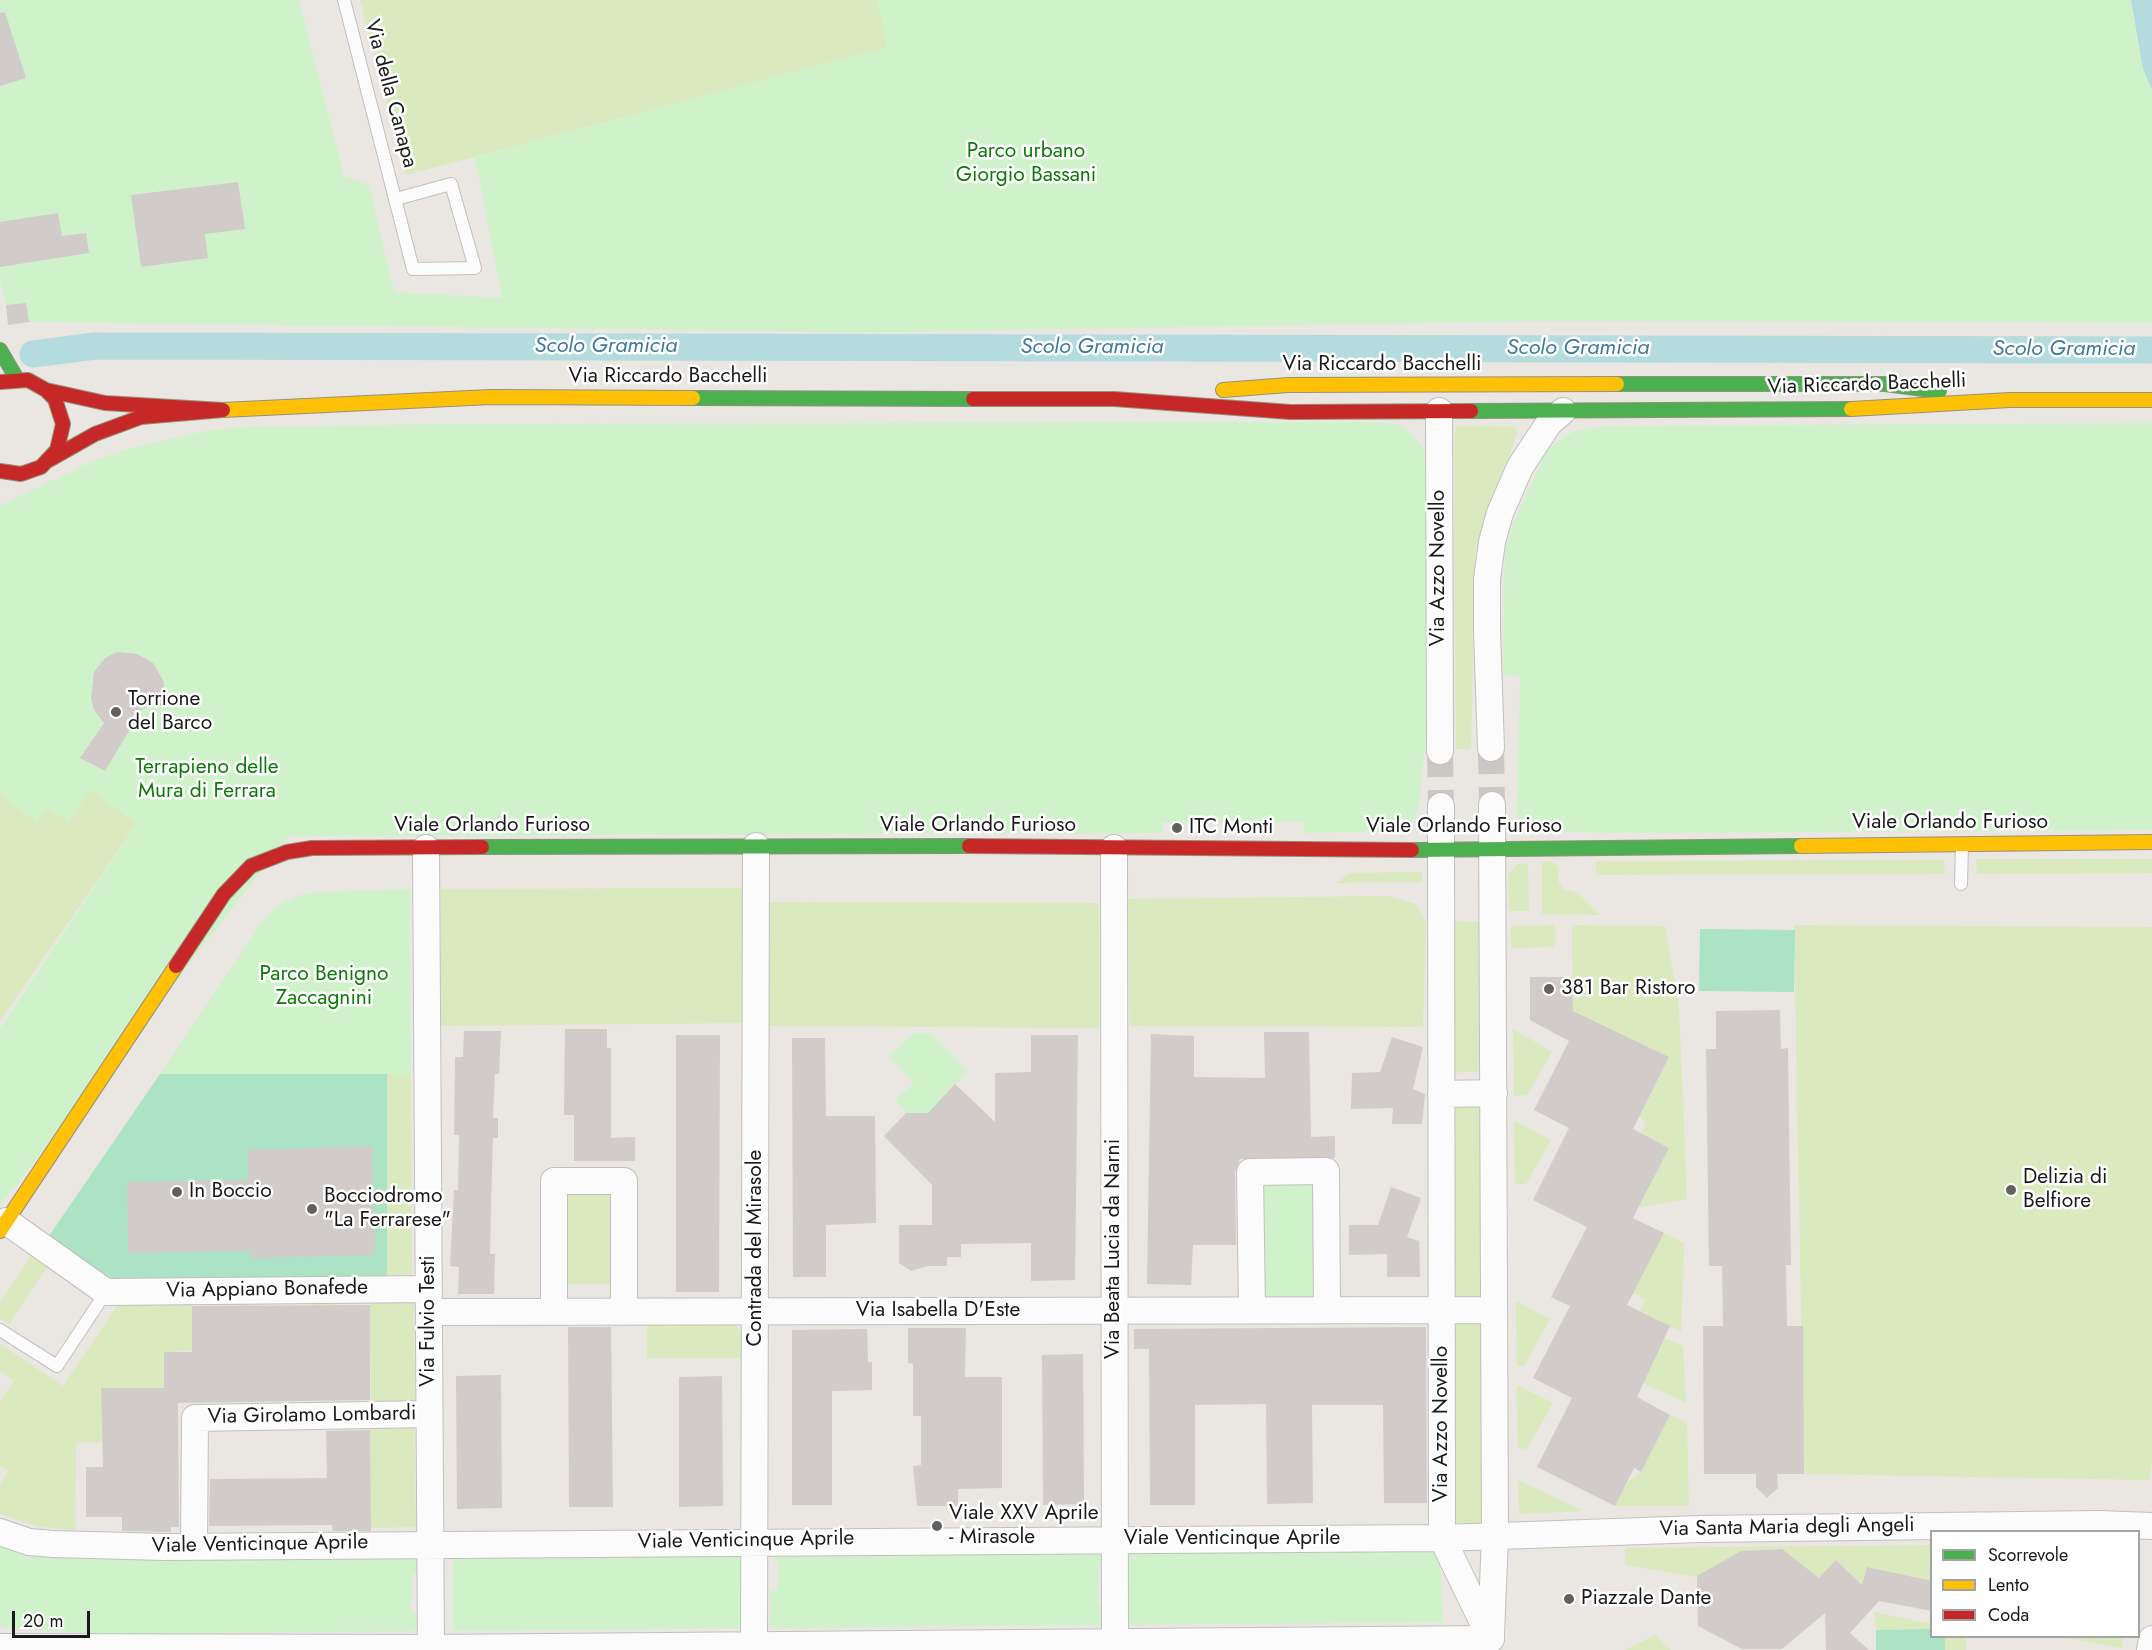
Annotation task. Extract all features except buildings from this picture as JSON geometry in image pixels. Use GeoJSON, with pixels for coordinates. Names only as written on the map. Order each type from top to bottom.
{"type":"FeatureCollection","features":[{"type":"Feature","properties":{"kind":"main road"},"geometry":{"type":"LineString","coordinates":[[0,350],[17,379],[0,382]]}},
{"type":"Feature","properties":{"kind":"main road","name":"Via Riccardo Bacchelli"},"geometry":{"type":"LineString","coordinates":[[17,379],[28,380],[46,390],[105,403],[222,410]]}},
{"type":"Feature","properties":{"kind":"main road","name":"Via Riccardo Bacchelli"},"geometry":{"type":"LineString","coordinates":[[1114,399],[1288,385],[1885,384],[2010,400]]}},
{"type":"Feature","properties":{"kind":"main road","name":"Via Azzo Novello"},"geometry":{"type":"LineString","coordinates":[[1438,385],[1438,411]]}},
{"type":"Feature","properties":{"kind":"main road"},"geometry":{"type":"LineString","coordinates":[[1529,385],[1529,411]]}},
{"type":"Feature","properties":{"kind":"main road"},"geometry":{"type":"LineString","coordinates":[[46,390],[55,399],[63,424],[57,450],[49,460]]}},
{"type":"Feature","properties":{"kind":"main road","name":"Via Riccardo Bacchelli"},"geometry":{"type":"LineString","coordinates":[[0,480],[41,467],[49,460],[95,434],[141,417],[222,410],[491,397],[1114,399],[1290,412],[1886,409],[2010,400],[2152,400]]}},
{"type":"Feature","properties":{"kind":"main road"},"geometry":{"type":"LineString","coordinates":[[0,471],[21,474]]}},
{"type":"Feature","properties":{"kind":"main road","name":"Viale Orlando Furioso"},"geometry":{"type":"LineString","coordinates":[[3,1226],[224,894],[258,862],[275,855],[312,848],[1326,847],[1441,850],[2152,842]]}},
{"type":"Feature","properties":{"kind":"street","name":"Via Azzo Novello"},"geometry":{"type":"LineString","coordinates":[[1438,411],[1440,751]]}},
{"type":"Feature","properties":{"kind":"street"},"geometry":{"type":"LineString","coordinates":[[1520,467],[1529,411]]}},
{"type":"Feature","properties":{"kind":"street"},"geometry":{"type":"LineString","coordinates":[[1491,748],[1487,579],[1496,528],[1520,467],[1549,423],[1563,411]]}},
{"type":"Feature","properties":{"kind":"street"},"geometry":{"type":"LineString","coordinates":[[1491,1645],[1495,1536],[1494,849],[1492,805]]}},
{"type":"Feature","properties":{"kind":"street","name":"Via Azzo Novello"},"geometry":{"type":"LineString","coordinates":[[1441,806],[1442,1538]]}},
{"type":"Feature","properties":{"kind":"street","name":"Contrada del Mirasole"},"geometry":{"type":"LineString","coordinates":[[754,1647],[757,1541],[756,846]]}},
{"type":"Feature","properties":{"kind":"street","name":"Via Fulvio Testi"},"geometry":{"type":"LineString","coordinates":[[426,848],[431,1649]]}},
{"type":"Feature","properties":{"kind":"street","name":"Via Beata Lucia da Narni"},"geometry":{"type":"LineString","coordinates":[[1114,848],[1115,1646]]}},
{"type":"Feature","properties":{"kind":"street"},"geometry":{"type":"LineString","coordinates":[[1442,1094],[1494,1093]]}},
{"type":"Feature","properties":{"kind":"street"},"geometry":{"type":"LineString","coordinates":[[1252,1310],[1250,1172],[1326,1171],[1328,1310]]}},
{"type":"Feature","properties":{"kind":"street"},"geometry":{"type":"LineString","coordinates":[[554,1311],[554,1181],[624,1181],[624,1311]]}},
{"type":"Feature","properties":{"kind":"street"},"geometry":{"type":"LineString","coordinates":[[3,1226],[106,1292]]}},
{"type":"Feature","properties":{"kind":"street","name":"Via Appiano Bonafede"},"geometry":{"type":"LineString","coordinates":[[106,1292],[429,1300]]}},
{"type":"Feature","properties":{"kind":"street","name":"Via Isabella D'Este"},"geometry":{"type":"LineString","coordinates":[[429,1300],[554,1311],[1442,1310]]}},
{"type":"Feature","properties":{"kind":"street"},"geometry":{"type":"LineString","coordinates":[[1442,1310],[1494,1310]]}},
{"type":"Feature","properties":{"kind":"street","name":"Via Girolamo Lombardi"},"geometry":{"type":"LineString","coordinates":[[194,1546],[195,1418],[429,1414]]}},
{"type":"Feature","properties":{"kind":"street","name":"Via Santa Maria degli Angeli"},"geometry":{"type":"LineString","coordinates":[[1495,1536],[1700,1529],[2128,1524],[2152,1526]]}},
{"type":"Feature","properties":{"kind":"street","name":"Viale Venticinque Aprile"},"geometry":{"type":"LineString","coordinates":[[0,1532],[29,1542],[72,1546],[430,1543],[523,1545],[757,1541],[1495,1536]]}},
{"type":"Feature","properties":{"kind":"street"},"geometry":{"type":"LineString","coordinates":[[1442,1538],[1491,1645]]}},
{"type":"Feature","properties":{"kind":"street"},"geometry":{"type":"LineString","coordinates":[[2150,1650],[2152,1640]]}},
{"type":"Feature","properties":{"kind":"street"},"geometry":{"type":"LineString","coordinates":[[0,1647],[431,1649],[1491,1645]]}},
{"type":"Feature","properties":{"kind":"lane","name":"Via della Canapa"},"geometry":{"type":"LineString","coordinates":[[344,0],[413,269],[475,268],[451,184],[396,199]]}},
{"type":"Feature","properties":{"kind":"lane"},"geometry":{"type":"LineString","coordinates":[[1961,884],[1962,843]]}},
{"type":"Feature","properties":{"kind":"lane"},"geometry":{"type":"LineString","coordinates":[[0,1330],[57,1366],[106,1292]]}},
{"type":"Feature","properties":{"kind":"green space","name":"Parco urbano Giorgio Bassani"},"geometry":{"type":"Polygon","coordinates":[[[0,0],[299,0],[344,176],[369,185],[394,292],[502,298],[475,157],[887,47],[877,0],[2131,0],[2143,69],[2152,90],[2152,323],[1551,321],[878,332],[29,322],[26,303],[6,305],[0,280],[0,0]]]}},
{"type":"Feature","properties":{"kind":"green space"},"geometry":{"type":"Polygon","coordinates":[[[360,0],[877,0],[888,47],[406,175],[360,0]]]}},
{"type":"Feature","properties":{"kind":"green space","name":"Terrapieno delle Mura di Ferrara"},"geometry":{"type":"Polygon","coordinates":[[[1379,422],[1397,424],[1408,430],[1424,449],[1426,463],[1430,698],[1419,804],[1414,818],[1402,831],[1304,833],[1304,822],[1162,822],[1163,833],[289,836],[0,1205],[0,1029],[137,823],[90,790],[69,823],[47,808],[36,821],[0,794],[0,506],[90,462],[124,450],[209,430],[250,427],[453,424],[1379,422]]]}},
{"type":"Feature","properties":{"kind":"green space"},"geometry":{"type":"Polygon","coordinates":[[[2152,423],[2152,830],[1606,833],[1530,830],[1520,824],[1517,815],[1520,676],[1503,675],[1505,551],[1514,522],[1547,449],[1574,431],[1610,426],[2152,423]]]}},
{"type":"Feature","properties":{"kind":"green space"},"geometry":{"type":"Polygon","coordinates":[[[1457,426],[1516,427],[1517,434],[1475,550],[1471,749],[1456,749],[1454,438],[1457,426]]]}},
{"type":"Feature","properties":{"kind":"green space"},"geometry":{"type":"Polygon","coordinates":[[[90,790],[137,823],[0,1021],[0,794],[36,821],[47,808],[90,790]]]}},
{"type":"Feature","properties":{"kind":"green space"},"geometry":{"type":"Polygon","coordinates":[[[1976,859],[2152,859],[2152,873],[1977,874],[1976,859]]]}},
{"type":"Feature","properties":{"kind":"green space"},"geometry":{"type":"Polygon","coordinates":[[[1944,860],[1945,874],[1596,875],[1596,861],[1944,860]]]}},
{"type":"Feature","properties":{"kind":"green space"},"geometry":{"type":"Polygon","coordinates":[[[1552,861],[1558,867],[1559,883],[1563,889],[1578,893],[1600,915],[1542,914],[1542,862],[1552,861]]]}},
{"type":"Feature","properties":{"kind":"green space"},"geometry":{"type":"Polygon","coordinates":[[[1518,864],[1528,864],[1529,911],[1509,911],[1508,875],[1518,864]]]}},
{"type":"Feature","properties":{"kind":"green space"},"geometry":{"type":"Polygon","coordinates":[[[1422,872],[1422,882],[1336,883],[1350,873],[1422,872]]]}},
{"type":"Feature","properties":{"kind":"green space"},"geometry":{"type":"Polygon","coordinates":[[[744,888],[744,1023],[441,1026],[441,889],[744,888]]]}},
{"type":"Feature","properties":{"kind":"green space","name":"Parco Benigno Zaccagnini"},"geometry":{"type":"Polygon","coordinates":[[[410,889],[411,1075],[160,1074],[264,919],[279,904],[299,895],[319,892],[410,889]]]}},
{"type":"Feature","properties":{"kind":"green space"},"geometry":{"type":"Polygon","coordinates":[[[1388,896],[1416,904],[1426,922],[1423,1027],[1130,1026],[1128,899],[1388,896]]]}},
{"type":"Feature","properties":{"kind":"green space"},"geometry":{"type":"Polygon","coordinates":[[[769,902],[1099,903],[1099,1028],[768,1026],[769,902]]]}},
{"type":"Feature","properties":{"kind":"green space"},"geometry":{"type":"Polygon","coordinates":[[[1451,921],[1479,922],[1479,1072],[1450,1072],[1451,921]]]}},
{"type":"Feature","properties":{"kind":"green space"},"geometry":{"type":"Polygon","coordinates":[[[1555,925],[1555,947],[1511,948],[1511,926],[1555,925]]]}},
{"type":"Feature","properties":{"kind":"green space"},"geometry":{"type":"Polygon","coordinates":[[[1572,925],[1665,926],[1679,1008],[1687,1199],[1639,1207],[1669,1148],[1641,1133],[1647,1122],[1639,1117],[1669,1057],[1573,1011],[1572,925]]]}},
{"type":"Feature","properties":{"kind":"green space"},"geometry":{"type":"Polygon","coordinates":[[[1794,925],[2152,927],[2152,1462],[2149,1480],[1804,1474],[1794,925]]]}},
{"type":"Feature","properties":{"kind":"green space"},"geometry":{"type":"Polygon","coordinates":[[[1700,929],[1795,930],[1794,992],[1699,991],[1700,929]]]}},
{"type":"Feature","properties":{"kind":"green space"},"geometry":{"type":"Polygon","coordinates":[[[1513,1029],[1552,1052],[1527,1095],[1514,1096],[1513,1029]]]}},
{"type":"Feature","properties":{"kind":"green space"},"geometry":{"type":"Polygon","coordinates":[[[915,1033],[929,1033],[968,1071],[922,1119],[916,1113],[906,1113],[895,1100],[914,1083],[889,1056],[915,1033]]]}},
{"type":"Feature","properties":{"kind":"green space"},"geometry":{"type":"Polygon","coordinates":[[[160,1074],[387,1074],[387,1279],[108,1279],[49,1236],[160,1074]]]}},
{"type":"Feature","properties":{"kind":"green space"},"geometry":{"type":"Polygon","coordinates":[[[249,1074],[411,1075],[412,1279],[387,1279],[249,1074]]]}},
{"type":"Feature","properties":{"kind":"green space"},"geometry":{"type":"Polygon","coordinates":[[[1450,1107],[1480,1107],[1481,1297],[1452,1298],[1450,1107]]]}},
{"type":"Feature","properties":{"kind":"green space"},"geometry":{"type":"Polygon","coordinates":[[[1514,1121],[1551,1140],[1526,1184],[1515,1184],[1514,1121]]]}},
{"type":"Feature","properties":{"kind":"green space"},"geometry":{"type":"Polygon","coordinates":[[[1315,1183],[1317,1296],[1264,1297],[1263,1184],[1315,1183]]]}},
{"type":"Feature","properties":{"kind":"green space"},"geometry":{"type":"Polygon","coordinates":[[[568,1193],[613,1193],[613,1284],[568,1284],[568,1193]]]}},
{"type":"Feature","properties":{"kind":"green space"},"geometry":{"type":"Polygon","coordinates":[[[1664,1233],[1684,1243],[1681,1332],[1640,1311],[1645,1300],[1633,1293],[1664,1233]]]}},
{"type":"Feature","properties":{"kind":"green space"},"geometry":{"type":"Polygon","coordinates":[[[31,1256],[47,1267],[9,1324],[0,1318],[0,1302],[31,1256]]]}},
{"type":"Feature","properties":{"kind":"green space"},"geometry":{"type":"Polygon","coordinates":[[[121,1300],[192,1301],[192,1325],[235,1325],[236,1300],[248,1300],[248,1325],[309,1323],[309,1300],[338,1300],[338,1319],[358,1320],[370,1319],[370,1300],[414,1300],[415,1401],[371,1401],[370,1342],[164,1352],[164,1387],[150,1392],[150,1388],[101,1388],[102,1442],[76,1443],[75,1530],[40,1527],[0,1514],[0,1485],[8,1471],[0,1466],[0,1401],[14,1381],[0,1371],[0,1344],[63,1386],[121,1300]]]}},
{"type":"Feature","properties":{"kind":"green space"},"geometry":{"type":"Polygon","coordinates":[[[1516,1301],[1550,1319],[1524,1366],[1517,1366],[1516,1301]]]}},
{"type":"Feature","properties":{"kind":"green space"},"geometry":{"type":"Polygon","coordinates":[[[723,1319],[742,1332],[742,1358],[647,1358],[647,1320],[723,1319]]]}},
{"type":"Feature","properties":{"kind":"green space"},"geometry":{"type":"Polygon","coordinates":[[[1450,1324],[1482,1324],[1483,1526],[1452,1527],[1450,1324]]]}},
{"type":"Feature","properties":{"kind":"green space"},"geometry":{"type":"Polygon","coordinates":[[[1664,1338],[1683,1346],[1686,1403],[1643,1383],[1664,1338]]]}},
{"type":"Feature","properties":{"kind":"green space"},"geometry":{"type":"Polygon","coordinates":[[[1517,1385],[1553,1403],[1527,1449],[1518,1448],[1517,1385]]]}},
{"type":"Feature","properties":{"kind":"green space"},"geometry":{"type":"Polygon","coordinates":[[[1670,1415],[1687,1422],[1689,1506],[1615,1506],[1626,1484],[1641,1472],[1670,1415]]]}},
{"type":"Feature","properties":{"kind":"green space"},"geometry":{"type":"Polygon","coordinates":[[[414,1428],[416,1527],[371,1528],[370,1429],[414,1428]]]}},
{"type":"Feature","properties":{"kind":"green space"},"geometry":{"type":"Polygon","coordinates":[[[1518,1480],[1583,1511],[1519,1514],[1518,1480]]]}},
{"type":"Feature","properties":{"kind":"green space"},"geometry":{"type":"Polygon","coordinates":[[[0,1545],[28,1555],[86,1559],[420,1556],[420,1574],[412,1574],[411,1612],[419,1613],[419,1631],[96,1634],[0,1627],[0,1545]]]}},
{"type":"Feature","properties":{"kind":"green space"},"geometry":{"type":"Polygon","coordinates":[[[1930,1545],[1930,1581],[1867,1567],[1864,1579],[1867,1582],[1863,1586],[1837,1560],[1816,1581],[1782,1549],[1741,1551],[1697,1577],[1625,1565],[1625,1548],[1930,1545]]]}},
{"type":"Feature","properties":{"kind":"green space"},"geometry":{"type":"Polygon","coordinates":[[[1440,1549],[1443,1622],[1126,1625],[1127,1551],[1440,1549]]]}},
{"type":"Feature","properties":{"kind":"green space"},"geometry":{"type":"Polygon","coordinates":[[[1103,1551],[1103,1565],[1099,1565],[1098,1604],[1102,1605],[1102,1625],[770,1628],[770,1590],[778,1589],[778,1560],[771,1559],[771,1553],[1103,1551]]]}},
{"type":"Feature","properties":{"kind":"green space"},"geometry":{"type":"Polygon","coordinates":[[[745,1553],[745,1628],[453,1631],[453,1555],[745,1553]]]}},
{"type":"Feature","properties":{"kind":"green space"},"geometry":{"type":"Polygon","coordinates":[[[1874,1612],[1930,1624],[1930,1629],[1876,1630],[1874,1612]]]}},
{"type":"Feature","properties":{"kind":"green space"},"geometry":{"type":"Polygon","coordinates":[[[1930,1629],[1930,1638],[1945,1638],[1945,1650],[1876,1650],[1876,1630],[1930,1629]]]}},
{"type":"Feature","properties":{"kind":"green space"},"geometry":{"type":"Polygon","coordinates":[[[1655,1635],[1671,1650],[1625,1650],[1655,1635]]]}},
{"type":"Feature","properties":{"kind":"green space"},"geometry":{"type":"Polygon","coordinates":[[[1945,1638],[1966,1638],[1966,1650],[1945,1650],[1945,1638]]]}},
{"type":"Feature","properties":{"kind":"green space"},"geometry":{"type":"Polygon","coordinates":[[[2066,1638],[2124,1638],[2121,1648],[2066,1638]]]}},
{"type":"Feature","properties":{"kind":"water"},"geometry":{"type":"Polygon","coordinates":[[[2131,0],[2152,0],[2152,90],[2143,69],[2131,0]]]}},
{"type":"Feature","properties":{"kind":"waterway","name":"Scolo Gramicia"},"geometry":{"type":"LineString","coordinates":[[33,354],[95,346],[2152,350]]}},
{"type":"Feature","properties":{"kind":"tunnel"},"geometry":{"type":"LineString","coordinates":[[1491,748],[1492,805]]}},
{"type":"Feature","properties":{"kind":"tunnel"},"geometry":{"type":"LineString","coordinates":[[1440,751],[1441,806]]}},
{"type":"Feature","properties":{"kind":"traffic: fast"},"geometry":{"type":"LineString","coordinates":[[0,350],[17,379]]}},
{"type":"Feature","properties":{"kind":"traffic: fast"},"geometry":{"type":"LineString","coordinates":[[1617,384],[1885,384],[1939,391]]}},
{"type":"Feature","properties":{"kind":"traffic: fast"},"geometry":{"type":"LineString","coordinates":[[693,398],[973,399]]}},
{"type":"Feature","properties":{"kind":"traffic: fast"},"geometry":{"type":"LineString","coordinates":[[1471,411],[1851,409]]}},
{"type":"Feature","properties":{"kind":"traffic: fast"},"geometry":{"type":"LineString","coordinates":[[482,847],[969,846]]}},
{"type":"Feature","properties":{"kind":"traffic: fast"},"geometry":{"type":"LineString","coordinates":[[1412,850],[1801,846]]}},
{"type":"Feature","properties":{"kind":"traffic: slow"},"geometry":{"type":"LineString","coordinates":[[1223,390],[1288,385],[1617,384]]}},
{"type":"Feature","properties":{"kind":"traffic: slow"},"geometry":{"type":"LineString","coordinates":[[223,410],[491,397],[693,398]]}},
{"type":"Feature","properties":{"kind":"traffic: slow"},"geometry":{"type":"LineString","coordinates":[[1851,409],[2010,400],[2152,400]]}},
{"type":"Feature","properties":{"kind":"traffic: slow"},"geometry":{"type":"LineString","coordinates":[[1801,846],[2152,842]]}},
{"type":"Feature","properties":{"kind":"traffic: slow"},"geometry":{"type":"LineString","coordinates":[[0,1231],[176,966]]}},
{"type":"Feature","properties":{"kind":"traffic: jam"},"geometry":{"type":"LineString","coordinates":[[0,382],[28,380],[46,390],[55,399],[63,424],[57,450],[41,467],[21,474],[0,471]]}},
{"type":"Feature","properties":{"kind":"traffic: jam"},"geometry":{"type":"LineString","coordinates":[[46,390],[105,403],[223,410],[141,417],[95,434],[49,460]]}},
{"type":"Feature","properties":{"kind":"traffic: jam"},"geometry":{"type":"LineString","coordinates":[[973,399],[1114,399],[1290,412],[1471,411]]}},
{"type":"Feature","properties":{"kind":"traffic: jam"},"geometry":{"type":"LineString","coordinates":[[969,846],[1412,850]]}},
{"type":"Feature","properties":{"kind":"traffic: jam"},"geometry":{"type":"LineString","coordinates":[[176,966],[224,894],[251,866],[287,852],[312,848],[482,847]]}},
{"type":"Feature","properties":{"kind":"place","name":"Torrione del Barco"},"geometry":{"type":"Point","coordinates":[116,712]}},
{"type":"Feature","properties":{"kind":"place","name":"ITC Monti"},"geometry":{"type":"Point","coordinates":[1177,828]}},
{"type":"Feature","properties":{"kind":"place","name":"381 Bar Ristoro"},"geometry":{"type":"Point","coordinates":[1549,989]}},
{"type":"Feature","properties":{"kind":"place","name":"Delizia di Belfiore"},"geometry":{"type":"Point","coordinates":[2011,1190]}},
{"type":"Feature","properties":{"kind":"place","name":"In Boccio"},"geometry":{"type":"Point","coordinates":[177,1192]}},
{"type":"Feature","properties":{"kind":"place","name":"Bocciodromo \"La Ferrarese\""},"geometry":{"type":"Point","coordinates":[312,1209]}},
{"type":"Feature","properties":{"kind":"place","name":"Viale XXV Aprile - Mirasole"},"geometry":{"type":"Point","coordinates":[937,1526]}},
{"type":"Feature","properties":{"kind":"place","name":"Piazzale Dante"},"geometry":{"type":"Point","coordinates":[1569,1599]}}]}
